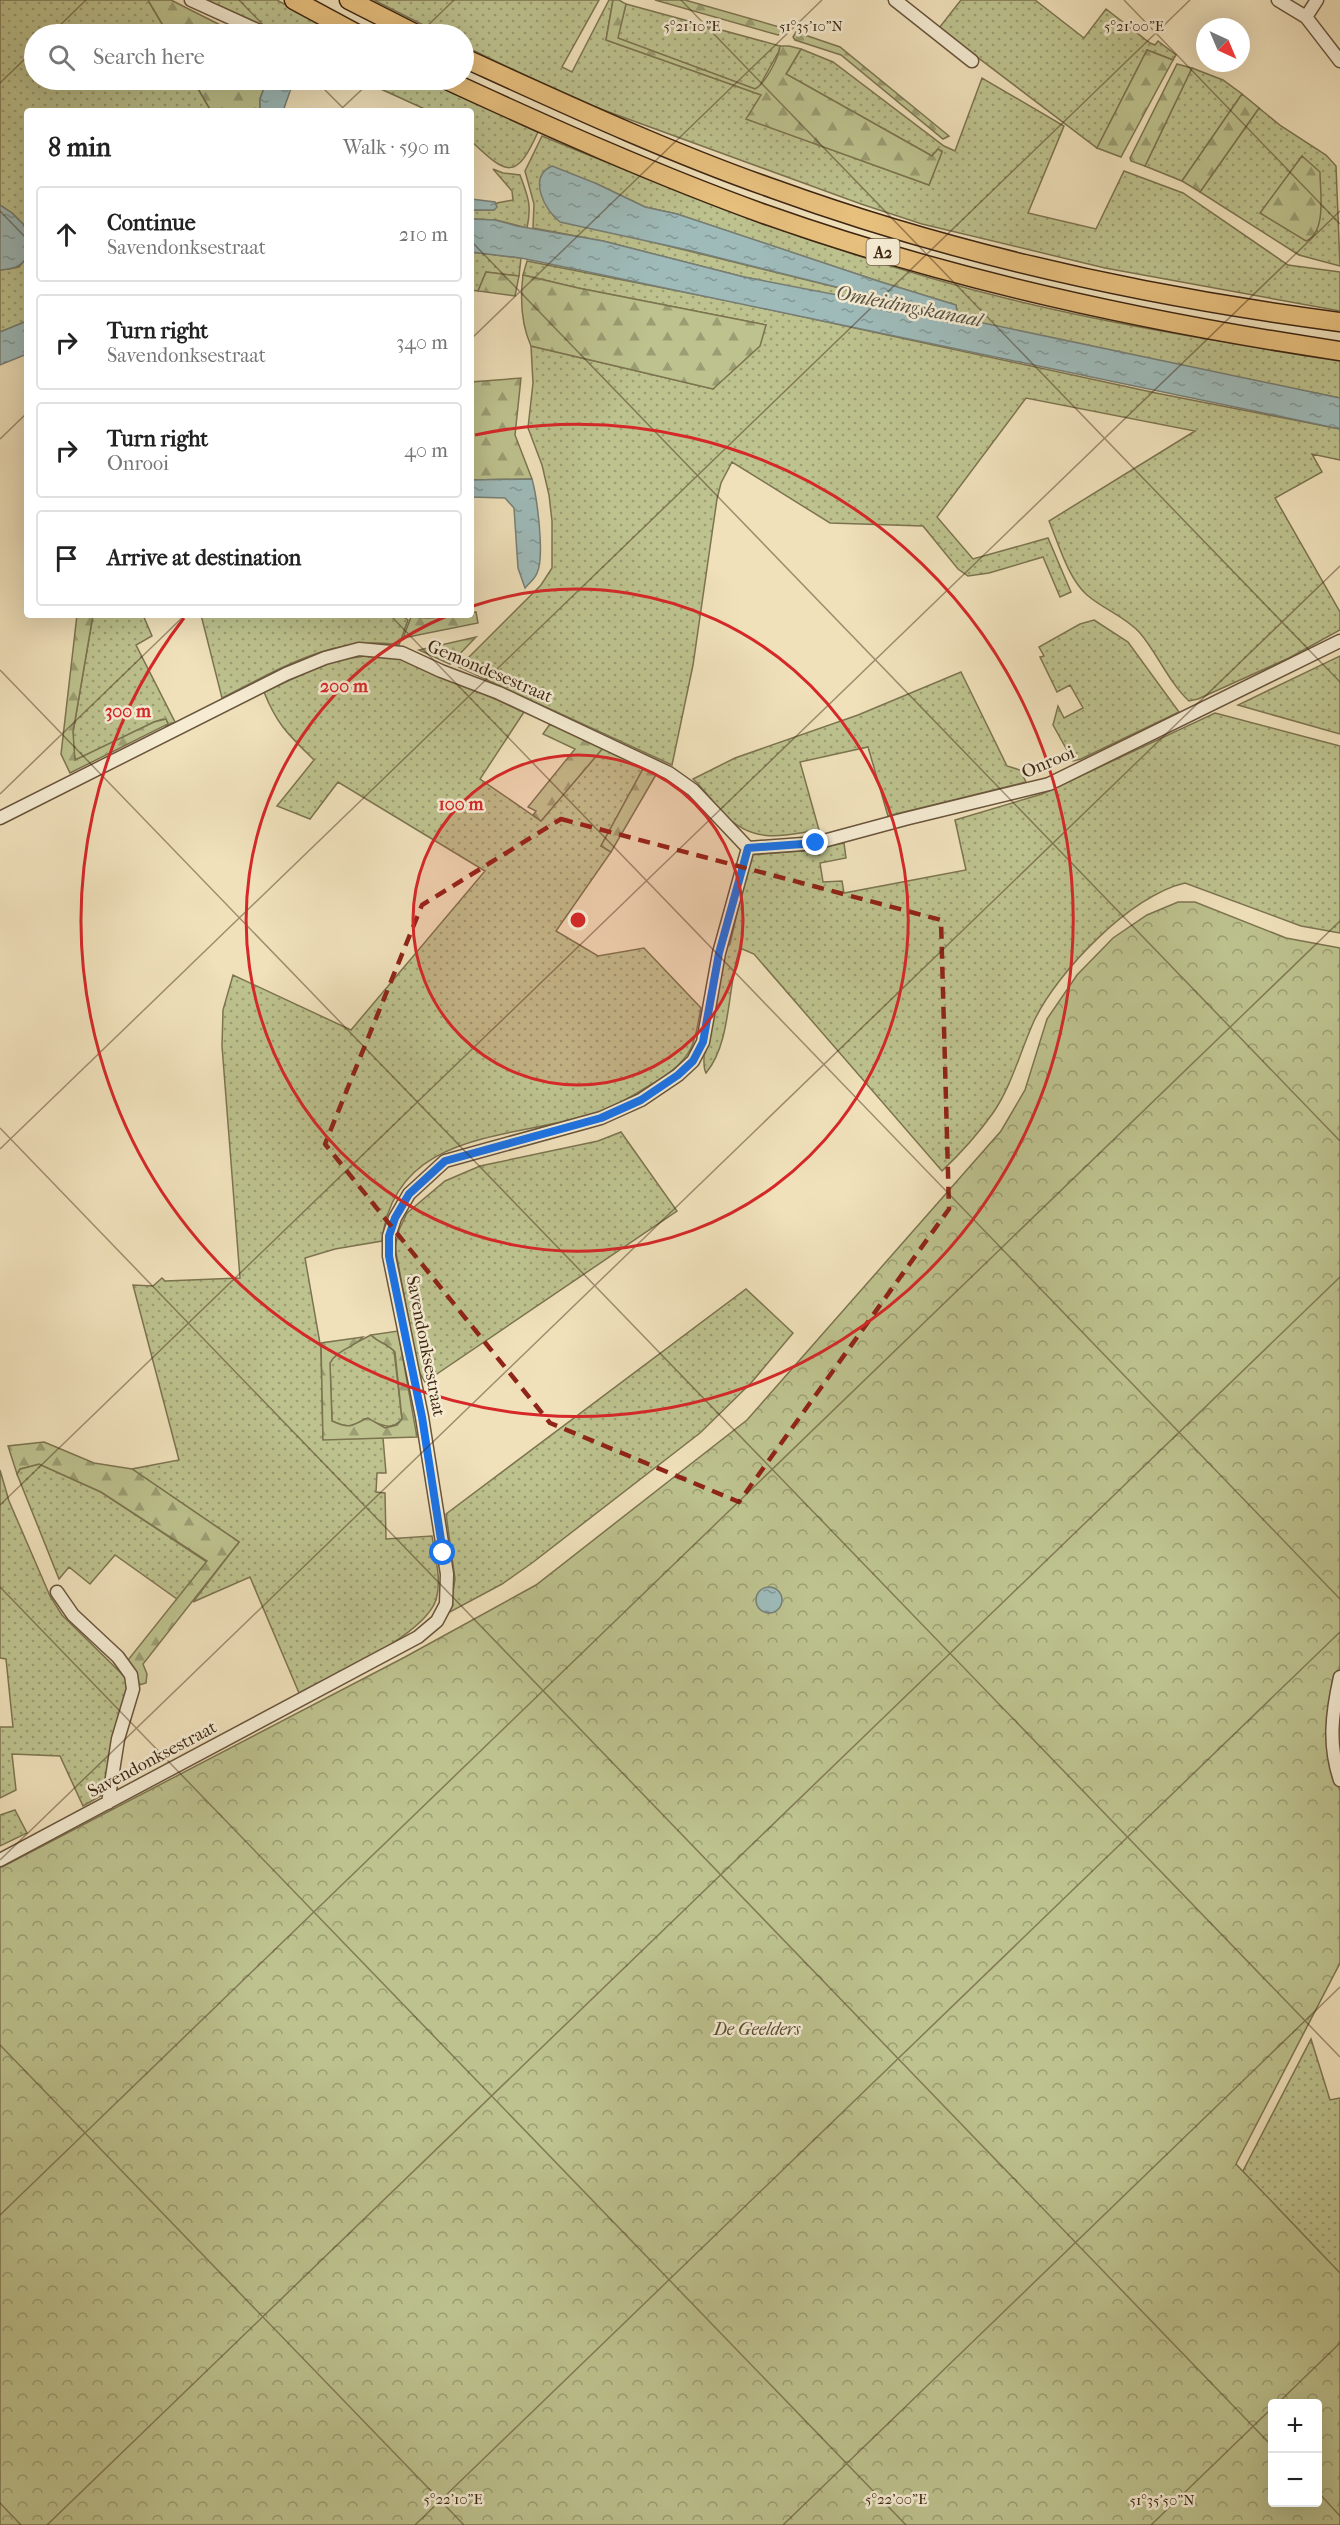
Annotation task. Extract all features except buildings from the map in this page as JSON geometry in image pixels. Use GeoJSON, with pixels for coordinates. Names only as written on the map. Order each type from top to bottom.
{"type":"FeatureCollection","features":[{"type":"Feature","properties":{"kind":"highway"},"geometry":{"type":"LineString","coordinates":[[294,0],[338,24]]}},
{"type":"Feature","properties":{"kind":"highway"},"geometry":{"type":"LineString","coordinates":[[349,0],[396,24]]}},
{"type":"Feature","properties":{"kind":"highway","name":"A2"},"geometry":{"type":"LineString","coordinates":[[474,63],[577,110],[772,189],[843,213],[956,245],[1104,281],[1241,310],[1340,322]]}},
{"type":"Feature","properties":{"kind":"highway","name":"A2"},"geometry":{"type":"LineString","coordinates":[[469,90],[570,136],[698,189],[765,214],[935,268],[1077,303],[1235,336],[1340,351]]}},
{"type":"Feature","properties":{"kind":"street"},"geometry":{"type":"LineString","coordinates":[[191,0],[244,24]]}},
{"type":"Feature","properties":{"kind":"street"},"geometry":{"type":"LineString","coordinates":[[895,0],[972,61]]}},
{"type":"Feature","properties":{"kind":"street"},"geometry":{"type":"LineString","coordinates":[[1278,0],[1306,17],[1340,62]]}},
{"type":"Feature","properties":{"kind":"street"},"geometry":{"type":"LineString","coordinates":[[1306,17],[1317,0]]}},
{"type":"Feature","properties":{"kind":"street","name":"Onrooi"},"geometry":{"type":"LineString","coordinates":[[748,848],[816,843],[1049,784],[1340,641]]}},
{"type":"Feature","properties":{"kind":"street","name":"Gemondesestraat"},"geometry":{"type":"LineString","coordinates":[[0,818],[285,674],[325,658],[358,649],[402,653],[441,671],[500,693],[669,773],[693,790],[748,848]]}},
{"type":"Feature","properties":{"kind":"street","name":"Savendonksestraat"},"geometry":{"type":"LineString","coordinates":[[0,1860],[418,1637],[437,1621],[446,1604],[447,1574],[422,1417],[389,1256],[389,1236],[395,1218],[409,1194],[445,1161],[601,1118],[641,1100],[678,1075],[693,1061],[703,1042],[719,953],[748,848]]}},
{"type":"Feature","properties":{"kind":"street"},"geometry":{"type":"LineString","coordinates":[[57,1592],[73,1615],[118,1657],[131,1675],[133,1689],[118,1739],[108,1803]]}},
{"type":"Feature","properties":{"kind":"street"},"geometry":{"type":"LineString","coordinates":[[1340,1677],[1331,1719],[1336,1768],[1340,1780]]}},
{"type":"Feature","properties":{"kind":"highlighted area"},"geometry":{"type":"Polygon","coordinates":[[[561,819],[941,920],[949,1209],[739,1502],[550,1423],[325,1144],[422,905],[561,819]]]}},
{"type":"Feature","properties":{"kind":"green space"},"geometry":{"type":"Polygon","coordinates":[[[0,0],[148,0],[162,24],[24,24],[24,90],[199,90],[209,108],[24,108],[24,225],[0,205],[0,0]]]}},
{"type":"Feature","properties":{"kind":"green space"},"geometry":{"type":"Polygon","coordinates":[[[148,0],[171,0],[218,24],[162,24],[148,0]]]}},
{"type":"Feature","properties":{"kind":"green space"},"geometry":{"type":"Polygon","coordinates":[[[199,0],[277,0],[321,24],[253,24],[199,0]]]}},
{"type":"Feature","properties":{"kind":"green space"},"geometry":{"type":"Polygon","coordinates":[[[374,0],[599,0],[562,67],[572,72],[609,0],[613,0],[606,40],[762,95],[747,119],[929,185],[942,151],[938,149],[932,156],[786,74],[801,49],[833,62],[944,146],[955,151],[982,78],[1064,126],[1028,213],[1096,229],[1124,171],[1183,193],[1288,265],[1340,272],[1340,311],[1105,268],[922,224],[576,100],[474,51],[474,24],[421,24],[374,0]]]}},
{"type":"Feature","properties":{"kind":"green space"},"geometry":{"type":"Polygon","coordinates":[[[613,0],[626,4],[618,38],[755,89],[770,71],[780,46],[801,49],[786,74],[932,156],[938,149],[942,152],[929,185],[746,119],[761,95],[606,40],[613,0]]]}},
{"type":"Feature","properties":{"kind":"green space"},"geometry":{"type":"Polygon","coordinates":[[[655,0],[685,0],[783,28],[785,33],[778,35],[655,0]]]}},
{"type":"Feature","properties":{"kind":"green space"},"geometry":{"type":"Polygon","coordinates":[[[961,0],[1035,0],[1084,38],[1106,9],[1150,43],[1155,45],[1158,41],[1176,55],[1173,60],[1147,50],[1097,148],[939,28],[961,0]]]}},
{"type":"Feature","properties":{"kind":"green space"},"geometry":{"type":"Polygon","coordinates":[[[626,4],[780,46],[779,51],[759,87],[755,89],[617,38],[626,4]]]}},
{"type":"Feature","properties":{"kind":"green space"},"geometry":{"type":"Polygon","coordinates":[[[796,32],[840,47],[949,136],[943,139],[841,55],[795,40],[793,37],[796,32]]]}},
{"type":"Feature","properties":{"kind":"green space"},"geometry":{"type":"Polygon","coordinates":[[[1147,50],[1173,60],[1121,157],[1097,148],[1147,50]]]}},
{"type":"Feature","properties":{"kind":"green space"},"geometry":{"type":"Polygon","coordinates":[[[1177,64],[1192,68],[1145,166],[1131,161],[1130,158],[1177,64]]]}},
{"type":"Feature","properties":{"kind":"green space"},"geometry":{"type":"Polygon","coordinates":[[[1192,68],[1196,72],[1223,80],[1242,94],[1182,181],[1145,166],[1192,68]]]}},
{"type":"Feature","properties":{"kind":"green space"},"geometry":{"type":"Polygon","coordinates":[[[199,90],[263,90],[260,108],[209,108],[199,90]]]}},
{"type":"Feature","properties":{"kind":"green space"},"geometry":{"type":"Polygon","coordinates":[[[383,90],[448,90],[538,132],[523,159],[510,168],[494,161],[474,144],[474,108],[422,108],[383,90]]]}},
{"type":"Feature","properties":{"kind":"green space"},"geometry":{"type":"Polygon","coordinates":[[[1242,94],[1259,108],[1200,192],[1182,181],[1242,94]]]}},
{"type":"Feature","properties":{"kind":"green space"},"geometry":{"type":"Polygon","coordinates":[[[1259,108],[1281,126],[1326,155],[1336,166],[1340,266],[1299,255],[1200,192],[1259,108]],[[1302,156],[1261,213],[1317,231],[1302,156]]]}},
{"type":"Feature","properties":{"kind":"green space"},"geometry":{"type":"Polygon","coordinates":[[[542,136],[657,183],[831,247],[949,283],[1050,309],[1133,326],[1340,360],[1340,398],[744,277],[603,241],[533,228],[534,204],[525,171],[542,136]],[[595,183],[648,241],[913,306],[957,312],[956,305],[677,214],[645,207],[595,183]]]}},
{"type":"Feature","properties":{"kind":"green space"},"geometry":{"type":"Polygon","coordinates":[[[1302,156],[1320,172],[1320,220],[1313,236],[1306,241],[1260,213],[1302,156]]]}},
{"type":"Feature","properties":{"kind":"green space"},"geometry":{"type":"Polygon","coordinates":[[[493,169],[520,175],[528,201],[527,228],[496,220],[474,219],[474,210],[494,210],[497,203],[513,200],[512,191],[493,169]]]}},
{"type":"Feature","properties":{"kind":"green space"},"geometry":{"type":"Polygon","coordinates":[[[474,252],[521,258],[519,276],[486,272],[478,291],[474,290],[474,252]]]}},
{"type":"Feature","properties":{"kind":"green space"},"geometry":{"type":"Polygon","coordinates":[[[24,261],[24,322],[0,332],[0,270],[19,267],[24,261]]]}},
{"type":"Feature","properties":{"kind":"green space"},"geometry":{"type":"Polygon","coordinates":[[[527,261],[739,303],[1156,393],[1340,429],[1340,460],[1312,454],[1322,472],[1275,498],[1340,612],[1340,630],[1289,658],[1189,701],[1140,633],[1128,622],[1093,600],[1080,588],[1065,561],[1049,521],[1195,431],[1026,398],[937,517],[973,559],[1048,538],[1071,592],[1060,597],[1043,557],[989,573],[968,576],[958,569],[923,526],[830,523],[732,462],[721,483],[717,499],[693,665],[672,765],[459,667],[541,585],[552,568],[552,521],[549,495],[542,465],[528,428],[533,383],[531,346],[713,389],[766,325],[523,275],[527,261]]]}},
{"type":"Feature","properties":{"kind":"green space"},"geometry":{"type":"Polygon","coordinates":[[[486,272],[519,276],[515,296],[478,291],[486,272]]]}},
{"type":"Feature","properties":{"kind":"green space"},"geometry":{"type":"Polygon","coordinates":[[[523,275],[766,325],[760,346],[713,389],[531,346],[522,312],[523,275]]]}},
{"type":"Feature","properties":{"kind":"green space"},"geometry":{"type":"Polygon","coordinates":[[[521,378],[515,435],[532,479],[474,480],[474,382],[521,378]]]}},
{"type":"Feature","properties":{"kind":"green space"},"geometry":{"type":"Polygon","coordinates":[[[476,612],[478,623],[403,638],[411,618],[474,618],[476,612]]]}},
{"type":"Feature","properties":{"kind":"green space"},"geometry":{"type":"Polygon","coordinates":[[[77,618],[92,618],[73,732],[75,760],[154,722],[166,719],[168,724],[70,773],[61,754],[77,618]]]}},
{"type":"Feature","properties":{"kind":"green space"},"geometry":{"type":"Polygon","coordinates":[[[92,618],[144,618],[152,636],[136,645],[175,722],[166,726],[168,723],[163,719],[154,722],[76,761],[73,751],[73,732],[92,618]]]}},
{"type":"Feature","properties":{"kind":"green space"},"geometry":{"type":"Polygon","coordinates":[[[202,618],[405,618],[408,620],[399,645],[375,643],[329,650],[285,666],[222,698],[202,618]]]}},
{"type":"Feature","properties":{"kind":"green space"},"geometry":{"type":"Polygon","coordinates":[[[1094,620],[1128,642],[1179,712],[1073,761],[1053,725],[1058,706],[1064,718],[1083,708],[1070,685],[1057,692],[1040,657],[1044,656],[1039,647],[1080,624],[1094,620]]]}},
{"type":"Feature","properties":{"kind":"green space"},"geometry":{"type":"Polygon","coordinates":[[[476,637],[450,664],[419,650],[476,637]]]}},
{"type":"Feature","properties":{"kind":"green space"},"geometry":{"type":"Polygon","coordinates":[[[379,654],[408,660],[524,712],[480,779],[541,821],[603,748],[644,767],[601,846],[611,852],[556,931],[598,956],[644,948],[701,1008],[691,1048],[678,1066],[660,1079],[620,1103],[598,1113],[492,1136],[460,1146],[432,1159],[408,1178],[391,1205],[382,1241],[335,1249],[305,1258],[321,1349],[323,1439],[383,1438],[386,1473],[377,1473],[376,1492],[385,1493],[386,1539],[432,1536],[438,1592],[428,1614],[396,1641],[299,1693],[250,1577],[193,1602],[239,1542],[132,1469],[179,1460],[133,1285],[153,1286],[162,1278],[165,1281],[240,1278],[222,1046],[223,1010],[233,975],[351,1030],[485,871],[338,782],[310,819],[277,806],[314,760],[284,729],[264,692],[331,661],[379,654]]]}},
{"type":"Feature","properties":{"kind":"green space"},"geometry":{"type":"Polygon","coordinates":[[[1340,656],[1340,734],[1238,705],[1340,656]]]}},
{"type":"Feature","properties":{"kind":"green space"},"geometry":{"type":"Polygon","coordinates":[[[961,672],[1007,766],[1020,770],[1026,782],[888,816],[868,747],[800,762],[819,830],[768,836],[746,830],[735,824],[693,779],[735,758],[858,715],[961,672]]]}},
{"type":"Feature","properties":{"kind":"green space"},"geometry":{"type":"Polygon","coordinates":[[[1215,713],[1340,746],[1340,933],[1301,926],[1185,883],[1164,890],[1142,903],[1098,938],[1060,980],[1034,1021],[1000,1102],[975,1136],[942,1171],[754,954],[740,948],[725,1030],[714,1060],[706,1073],[704,1051],[710,1014],[724,949],[730,944],[750,855],[802,851],[844,843],[846,858],[820,863],[823,882],[842,881],[844,893],[966,870],[955,820],[1042,794],[1215,713]]]}},
{"type":"Feature","properties":{"kind":"green space"},"geometry":{"type":"Polygon","coordinates":[[[550,724],[603,748],[541,821],[533,815],[536,811],[528,807],[575,749],[543,734],[550,724]]]}},
{"type":"Feature","properties":{"kind":"green space"},"geometry":{"type":"Polygon","coordinates":[[[644,767],[657,773],[611,852],[601,846],[644,767]]]}},
{"type":"Feature","properties":{"kind":"green space","name":"De Geelders"},"geometry":{"type":"Polygon","coordinates":[[[1178,902],[1195,902],[1286,938],[1340,948],[1340,1668],[1328,1713],[1331,1765],[1340,1791],[1340,1963],[1236,2164],[1340,2273],[1340,2525],[0,2525],[0,1868],[405,1657],[536,1585],[747,1420],[1001,1131],[1025,1090],[1047,1019],[1077,975],[1113,938],[1147,915],[1178,902]]]}},
{"type":"Feature","properties":{"kind":"green space"},"geometry":{"type":"Polygon","coordinates":[[[621,1132],[677,1211],[425,1382],[418,1370],[395,1247],[399,1230],[407,1213],[445,1181],[480,1166],[598,1141],[621,1132]]]}},
{"type":"Feature","properties":{"kind":"green space"},"geometry":{"type":"Polygon","coordinates":[[[746,1289],[793,1333],[751,1383],[700,1433],[532,1563],[502,1584],[450,1612],[455,1579],[446,1514],[746,1289]]]}},
{"type":"Feature","properties":{"kind":"green space"},"geometry":{"type":"Polygon","coordinates":[[[398,1331],[417,1437],[323,1440],[321,1343],[363,1337],[337,1355],[330,1363],[332,1421],[348,1426],[368,1418],[385,1428],[397,1425],[402,1419],[395,1352],[371,1335],[398,1331]]]}},
{"type":"Feature","properties":{"kind":"green space"},"geometry":{"type":"Polygon","coordinates":[[[371,1335],[394,1351],[402,1419],[393,1426],[364,1419],[356,1425],[341,1425],[332,1421],[330,1363],[336,1354],[371,1335]]]}},
{"type":"Feature","properties":{"kind":"green space"},"geometry":{"type":"Polygon","coordinates":[[[44,1442],[94,1463],[132,1469],[239,1542],[143,1664],[147,1674],[146,1683],[139,1685],[128,1660],[207,1561],[101,1492],[39,1464],[20,1469],[17,1474],[8,1446],[44,1442]]]}},
{"type":"Feature","properties":{"kind":"green space"},"geometry":{"type":"Polygon","coordinates":[[[39,1464],[101,1492],[207,1562],[177,1599],[115,1555],[90,1584],[69,1567],[59,1579],[17,1474],[20,1469],[39,1464]]]}},
{"type":"Feature","properties":{"kind":"green space"},"geometry":{"type":"Polygon","coordinates":[[[0,1470],[9,1501],[50,1596],[62,1615],[125,1677],[128,1689],[110,1750],[104,1794],[83,1806],[60,1756],[12,1754],[16,1790],[0,1798],[0,1727],[13,1727],[6,1659],[0,1658],[0,1470]]]}},
{"type":"Feature","properties":{"kind":"green space"},"geometry":{"type":"Polygon","coordinates":[[[15,1810],[27,1833],[0,1846],[0,1815],[15,1810]]]}},
{"type":"Feature","properties":{"kind":"green space"},"geometry":{"type":"Polygon","coordinates":[[[1311,2039],[1330,2100],[1340,2098],[1340,2479],[1322,2418],[1322,2399],[1268,2400],[1175,2303],[1311,2039]]]}},
{"type":"Feature","properties":{"kind":"water"},"geometry":{"type":"Polygon","coordinates":[[[263,90],[290,90],[284,108],[260,108],[263,90]]]}},
{"type":"Feature","properties":{"kind":"water"},"geometry":{"type":"Polygon","coordinates":[[[552,166],[645,207],[677,214],[956,305],[957,313],[913,306],[688,250],[560,222],[549,210],[541,194],[541,178],[552,166]]]}},
{"type":"Feature","properties":{"kind":"water"},"geometry":{"type":"Polygon","coordinates":[[[474,199],[495,202],[497,207],[494,210],[474,210],[474,199]]]}},
{"type":"Feature","properties":{"kind":"water"},"geometry":{"type":"Polygon","coordinates":[[[0,205],[24,225],[24,261],[15,267],[0,270],[0,205]]]}},
{"type":"Feature","properties":{"kind":"water"},"geometry":{"type":"Polygon","coordinates":[[[474,219],[495,220],[603,241],[744,277],[988,324],[1340,398],[1340,429],[521,258],[474,252],[474,219]]]}},
{"type":"Feature","properties":{"kind":"water"},"geometry":{"type":"Polygon","coordinates":[[[24,322],[24,355],[0,365],[0,332],[24,322]]]}},
{"type":"Feature","properties":{"kind":"water"},"geometry":{"type":"Polygon","coordinates":[[[532,479],[538,512],[540,554],[536,575],[525,588],[518,568],[514,508],[505,498],[474,497],[474,480],[532,479]]]}},
{"type":"Feature","properties":{"kind":"water"},"geometry":{"type":"Polygon","coordinates":[[[769,1587],[778,1591],[782,1600],[778,1609],[769,1613],[760,1609],[756,1600],[760,1591],[769,1587]]]}},
{"type":"Feature","properties":{"kind":"route"},"geometry":{"type":"LineString","coordinates":[[443,1553],[422,1417],[389,1256],[389,1236],[395,1218],[409,1194],[445,1161],[601,1118],[641,1100],[678,1075],[693,1061],[703,1042],[719,953],[741,866],[748,848],[816,843]]}},
{"type":"Feature","properties":{"kind":"water label","name":"Omleidingskanaal"},"geometry":{"type":"Point","coordinates":[909,306]}}]}
